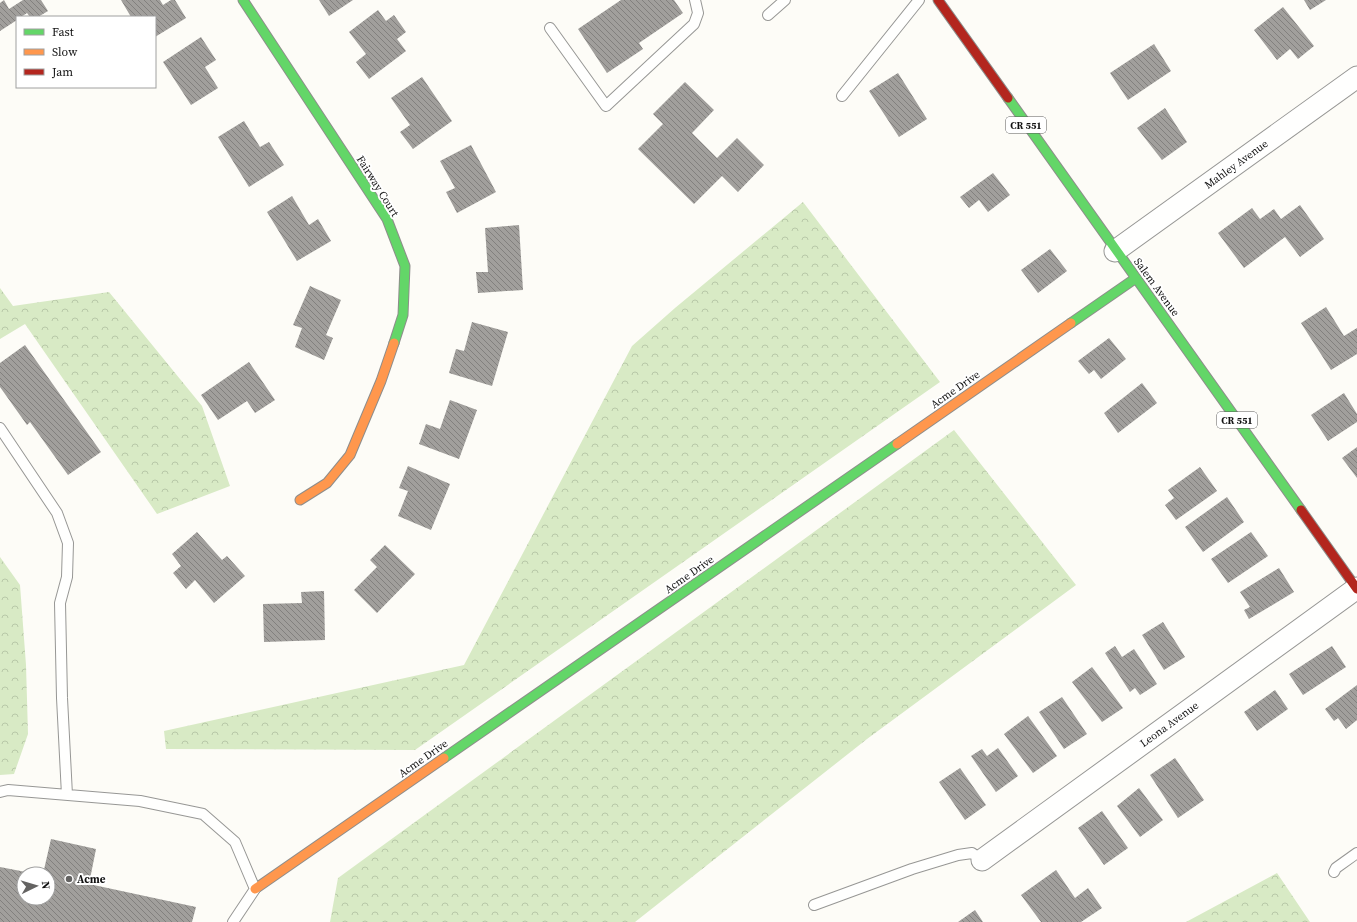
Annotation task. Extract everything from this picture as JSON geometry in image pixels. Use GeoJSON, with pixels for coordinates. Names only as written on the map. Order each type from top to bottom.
{"type":"FeatureCollection","features":[{"type":"Feature","properties":{"kind":"street","name":"Fairway Court"},"geometry":{"type":"LineString","coordinates":[[242,0],[387,219],[404,266],[404,315],[381,381],[350,455],[327,483],[300,500]]}},
{"type":"Feature","properties":{"kind":"street","name":"Salem Avenue"},"geometry":{"type":"LineString","coordinates":[[938,0],[1115,251],[1136,278],[1357,588]]}},
{"type":"Feature","properties":{"kind":"street","name":"Mahley Avenue"},"geometry":{"type":"LineString","coordinates":[[1115,251],[1357,77]]}},
{"type":"Feature","properties":{"kind":"street","name":"Acme Drive"},"geometry":{"type":"LineString","coordinates":[[255,889],[1136,278]]}},
{"type":"Feature","properties":{"kind":"street","name":"Leona Avenue"},"geometry":{"type":"LineString","coordinates":[[982,860],[1357,588]]}},
{"type":"Feature","properties":{"kind":"lane"},"geometry":{"type":"LineString","coordinates":[[550,28],[606,106],[694,24],[698,13],[695,0]]}},
{"type":"Feature","properties":{"kind":"lane"},"geometry":{"type":"LineString","coordinates":[[768,15],[785,0]]}},
{"type":"Feature","properties":{"kind":"lane"},"geometry":{"type":"LineString","coordinates":[[842,96],[920,0]]}},
{"type":"Feature","properties":{"kind":"lane"},"geometry":{"type":"LineString","coordinates":[[0,428],[57,513],[68,543],[67,577],[60,603],[62,698],[67,795]]}},
{"type":"Feature","properties":{"kind":"lane"},"geometry":{"type":"LineString","coordinates":[[0,792],[8,790],[140,801],[203,814],[235,842],[255,889],[233,922]]}},
{"type":"Feature","properties":{"kind":"lane"},"geometry":{"type":"LineString","coordinates":[[814,905],[912,869],[958,855],[972,853],[982,860]]}},
{"type":"Feature","properties":{"kind":"lane"},"geometry":{"type":"LineString","coordinates":[[1334,872],[1336,868],[1357,853]]}},
{"type":"Feature","properties":{"kind":"green space"},"geometry":{"type":"Polygon","coordinates":[[[803,202],[940,382],[415,750],[166,749],[164,731],[464,665],[632,346],[675,308],[803,202]]]}},
{"type":"Feature","properties":{"kind":"green space"},"geometry":{"type":"Polygon","coordinates":[[[0,288],[13,306],[109,292],[202,406],[230,486],[157,514],[25,324],[0,339],[0,288]]]}},
{"type":"Feature","properties":{"kind":"green space"},"geometry":{"type":"Polygon","coordinates":[[[954,430],[1076,585],[867,739],[635,922],[330,922],[338,878],[954,430]]]}},
{"type":"Feature","properties":{"kind":"green space"},"geometry":{"type":"Polygon","coordinates":[[[0,557],[20,585],[26,665],[28,734],[14,774],[0,775],[0,557]]]}},
{"type":"Feature","properties":{"kind":"green space"},"geometry":{"type":"Polygon","coordinates":[[[1277,873],[1310,922],[1186,922],[1277,873]]]}},
{"type":"Feature","properties":{"kind":"building"},"geometry":{"type":"Polygon","coordinates":[[[4,0],[9,9],[23,0],[41,0],[48,11],[40,16],[29,16],[27,13],[22,16],[16,16],[16,21],[0,31],[0,3],[4,0]]]}},
{"type":"Feature","properties":{"kind":"building"},"geometry":{"type":"Polygon","coordinates":[[[121,0],[160,0],[163,5],[171,0],[175,0],[186,18],[156,36],[156,16],[130,16],[121,0]]]}},
{"type":"Feature","properties":{"kind":"building"},"geometry":{"type":"Polygon","coordinates":[[[319,0],[353,0],[329,16],[319,0]]]}},
{"type":"Feature","properties":{"kind":"building"},"geometry":{"type":"Polygon","coordinates":[[[621,0],[674,0],[683,13],[639,43],[643,49],[607,73],[578,29],[621,0]]]}},
{"type":"Feature","properties":{"kind":"building"},"geometry":{"type":"Polygon","coordinates":[[[1304,0],[1326,0],[1310,10],[1304,0]]]}},
{"type":"Feature","properties":{"kind":"building"},"geometry":{"type":"Polygon","coordinates":[[[1283,7],[1314,46],[1298,59],[1290,49],[1277,60],[1254,30],[1283,7]]]}},
{"type":"Feature","properties":{"kind":"building"},"geometry":{"type":"Polygon","coordinates":[[[378,10],[386,21],[394,15],[406,32],[397,39],[406,51],[369,79],[356,62],[366,54],[349,32],[378,10]]]}},
{"type":"Feature","properties":{"kind":"building"},"geometry":{"type":"Polygon","coordinates":[[[201,37],[216,60],[205,67],[218,88],[191,105],[163,62],[201,37]]]}},
{"type":"Feature","properties":{"kind":"building"},"geometry":{"type":"Polygon","coordinates":[[[1154,44],[1171,71],[1128,100],[1110,73],[1154,44]]]}},
{"type":"Feature","properties":{"kind":"building"},"geometry":{"type":"Polygon","coordinates":[[[898,73],[927,119],[899,137],[869,91],[898,73]]]}},
{"type":"Feature","properties":{"kind":"building"},"geometry":{"type":"Polygon","coordinates":[[[422,77],[452,121],[413,149],[400,132],[410,125],[391,98],[422,77]]]}},
{"type":"Feature","properties":{"kind":"building"},"geometry":{"type":"Polygon","coordinates":[[[685,82],[714,110],[692,133],[717,158],[737,138],[764,165],[738,192],[722,176],[694,204],[638,149],[663,124],[653,114],[685,82]]]}},
{"type":"Feature","properties":{"kind":"building"},"geometry":{"type":"Polygon","coordinates":[[[1165,108],[1187,142],[1162,160],[1137,128],[1165,108]]]}},
{"type":"Feature","properties":{"kind":"building"},"geometry":{"type":"Polygon","coordinates":[[[244,121],[260,147],[269,142],[284,165],[249,187],[218,137],[244,121]]]}},
{"type":"Feature","properties":{"kind":"building"},"geometry":{"type":"Polygon","coordinates":[[[471,145],[496,192],[457,213],[446,192],[455,188],[440,161],[471,145]]]}},
{"type":"Feature","properties":{"kind":"building"},"geometry":{"type":"Polygon","coordinates":[[[993,173],[1010,195],[988,212],[979,200],[969,208],[960,197],[993,173]]]}},
{"type":"Feature","properties":{"kind":"building"},"geometry":{"type":"Polygon","coordinates":[[[292,196],[309,225],[318,219],[331,241],[297,261],[267,212],[292,196]]]}},
{"type":"Feature","properties":{"kind":"building"},"geometry":{"type":"Polygon","coordinates":[[[1300,205],[1324,239],[1300,257],[1285,237],[1244,268],[1218,233],[1252,208],[1260,219],[1274,209],[1281,219],[1300,205]]]}},
{"type":"Feature","properties":{"kind":"building"},"geometry":{"type":"Polygon","coordinates":[[[519,225],[523,290],[478,293],[476,272],[488,272],[485,228],[519,225]]]}},
{"type":"Feature","properties":{"kind":"building"},"geometry":{"type":"Polygon","coordinates":[[[1050,249],[1067,271],[1038,293],[1021,270],[1050,249]]]}},
{"type":"Feature","properties":{"kind":"building"},"geometry":{"type":"Polygon","coordinates":[[[310,286],[341,300],[326,335],[333,338],[324,360],[295,347],[302,328],[293,325],[310,286]]]}},
{"type":"Feature","properties":{"kind":"building"},"geometry":{"type":"Polygon","coordinates":[[[1326,307],[1344,336],[1357,328],[1357,354],[1331,370],[1301,323],[1326,307]]]}},
{"type":"Feature","properties":{"kind":"building"},"geometry":{"type":"Polygon","coordinates":[[[472,322],[508,332],[492,386],[449,373],[456,349],[464,351],[472,322]]]}},
{"type":"Feature","properties":{"kind":"building"},"geometry":{"type":"Polygon","coordinates":[[[1109,338],[1126,359],[1101,379],[1094,370],[1089,374],[1078,361],[1109,338]]]}},
{"type":"Feature","properties":{"kind":"building"},"geometry":{"type":"Polygon","coordinates":[[[25,345],[101,452],[68,475],[30,422],[27,425],[0,387],[0,363],[25,345]]]}},
{"type":"Feature","properties":{"kind":"building"},"geometry":{"type":"Polygon","coordinates":[[[249,362],[275,400],[255,413],[247,401],[218,420],[201,395],[249,362]]]}},
{"type":"Feature","properties":{"kind":"building"},"geometry":{"type":"Polygon","coordinates":[[[1142,383],[1157,403],[1118,433],[1104,413],[1142,383]]]}},
{"type":"Feature","properties":{"kind":"building"},"geometry":{"type":"Polygon","coordinates":[[[1344,393],[1357,414],[1357,422],[1328,441],[1311,415],[1344,393]]]}},
{"type":"Feature","properties":{"kind":"building"},"geometry":{"type":"Polygon","coordinates":[[[450,400],[477,410],[459,459],[419,444],[426,424],[440,429],[450,400]]]}},
{"type":"Feature","properties":{"kind":"building"},"geometry":{"type":"Polygon","coordinates":[[[1357,447],[1357,478],[1342,458],[1357,447]]]}},
{"type":"Feature","properties":{"kind":"building"},"geometry":{"type":"Polygon","coordinates":[[[408,466],[450,484],[431,530],[398,516],[408,491],[399,488],[408,466]]]}},
{"type":"Feature","properties":{"kind":"building"},"geometry":{"type":"Polygon","coordinates":[[[1200,467],[1217,491],[1176,520],[1165,505],[1174,498],[1168,490],[1200,467]]]}},
{"type":"Feature","properties":{"kind":"building"},"geometry":{"type":"Polygon","coordinates":[[[1227,497],[1244,522],[1203,552],[1185,527],[1227,497]]]}},
{"type":"Feature","properties":{"kind":"building"},"geometry":{"type":"Polygon","coordinates":[[[197,532],[222,560],[227,556],[245,576],[214,603],[195,580],[186,589],[173,573],[181,566],[172,554],[197,532]]]}},
{"type":"Feature","properties":{"kind":"building"},"geometry":{"type":"Polygon","coordinates":[[[1251,532],[1268,556],[1228,583],[1211,559],[1251,532]]]}},
{"type":"Feature","properties":{"kind":"building"},"geometry":{"type":"Polygon","coordinates":[[[385,545],[415,574],[377,613],[354,590],[377,567],[370,560],[385,545]]]}},
{"type":"Feature","properties":{"kind":"building"},"geometry":{"type":"Polygon","coordinates":[[[1279,568],[1294,592],[1249,619],[1244,610],[1250,607],[1240,592],[1279,568]]]}},
{"type":"Feature","properties":{"kind":"building"},"geometry":{"type":"Polygon","coordinates":[[[324,591],[325,640],[264,642],[263,604],[302,603],[301,592],[324,591]]]}},
{"type":"Feature","properties":{"kind":"building"},"geometry":{"type":"Polygon","coordinates":[[[1163,622],[1185,657],[1164,670],[1142,635],[1163,622]]]}},
{"type":"Feature","properties":{"kind":"building"},"geometry":{"type":"Polygon","coordinates":[[[1115,646],[1122,657],[1134,649],[1157,684],[1140,695],[1135,688],[1130,692],[1105,653],[1115,646]]]}},
{"type":"Feature","properties":{"kind":"building"},"geometry":{"type":"Polygon","coordinates":[[[1332,646],[1346,667],[1303,695],[1289,674],[1332,646]]]}},
{"type":"Feature","properties":{"kind":"building"},"geometry":{"type":"Polygon","coordinates":[[[1092,667],[1123,708],[1102,722],[1072,682],[1092,667]]]}},
{"type":"Feature","properties":{"kind":"building"},"geometry":{"type":"Polygon","coordinates":[[[1357,685],[1357,720],[1346,729],[1338,718],[1334,721],[1325,709],[1357,685]]]}},
{"type":"Feature","properties":{"kind":"building"},"geometry":{"type":"Polygon","coordinates":[[[1275,690],[1288,709],[1257,731],[1244,712],[1275,690]]]}},
{"type":"Feature","properties":{"kind":"building"},"geometry":{"type":"Polygon","coordinates":[[[1062,697],[1087,734],[1064,749],[1039,712],[1062,697]]]}},
{"type":"Feature","properties":{"kind":"building"},"geometry":{"type":"Polygon","coordinates":[[[1028,716],[1057,756],[1033,773],[1004,734],[1028,716]]]}},
{"type":"Feature","properties":{"kind":"building"},"geometry":{"type":"Polygon","coordinates":[[[998,748],[1018,776],[996,792],[971,756],[982,749],[987,756],[998,748]]]}},
{"type":"Feature","properties":{"kind":"building"},"geometry":{"type":"Polygon","coordinates":[[[1175,758],[1204,800],[1178,818],[1150,775],[1175,758]]]}},
{"type":"Feature","properties":{"kind":"building"},"geometry":{"type":"Polygon","coordinates":[[[960,768],[986,805],[965,820],[939,782],[960,768]]]}},
{"type":"Feature","properties":{"kind":"building"},"geometry":{"type":"Polygon","coordinates":[[[1139,788],[1163,820],[1140,837],[1117,806],[1139,788]]]}},
{"type":"Feature","properties":{"kind":"building"},"geometry":{"type":"Polygon","coordinates":[[[1102,811],[1128,848],[1104,865],[1078,828],[1102,811]]]}},
{"type":"Feature","properties":{"kind":"building","name":"Acme"},"geometry":{"type":"Polygon","coordinates":[[[51,839],[96,849],[89,884],[196,907],[192,922],[0,922],[0,867],[16,870],[16,906],[56,906],[56,866],[45,866],[51,839]]]}},
{"type":"Feature","properties":{"kind":"building"},"geometry":{"type":"Polygon","coordinates":[[[1056,870],[1075,898],[1088,888],[1102,908],[1081,922],[1041,922],[1021,895],[1056,870]]]}},
{"type":"Feature","properties":{"kind":"building"},"geometry":{"type":"Polygon","coordinates":[[[975,910],[983,922],[958,922],[975,910]]]}},
{"type":"Feature","properties":{"kind":"traffic: fast"},"geometry":{"type":"LineString","coordinates":[[243,0],[387,219],[405,266],[403,315],[394,343]]}},
{"type":"Feature","properties":{"kind":"traffic: fast"},"geometry":{"type":"LineString","coordinates":[[1008,98],[1301,510]]}},
{"type":"Feature","properties":{"kind":"traffic: fast"},"geometry":{"type":"LineString","coordinates":[[1071,323],[1136,278]]}},
{"type":"Feature","properties":{"kind":"traffic: fast"},"geometry":{"type":"LineString","coordinates":[[444,758],[897,444]]}},
{"type":"Feature","properties":{"kind":"traffic: slow"},"geometry":{"type":"LineString","coordinates":[[897,444],[1071,323]]}},
{"type":"Feature","properties":{"kind":"traffic: slow"},"geometry":{"type":"LineString","coordinates":[[300,500],[327,483],[350,455],[381,381],[394,343]]}},
{"type":"Feature","properties":{"kind":"traffic: slow"},"geometry":{"type":"LineString","coordinates":[[255,889],[444,758]]}},
{"type":"Feature","properties":{"kind":"traffic: jam"},"geometry":{"type":"LineString","coordinates":[[938,0],[1008,98]]}},
{"type":"Feature","properties":{"kind":"traffic: jam"},"geometry":{"type":"LineString","coordinates":[[1301,510],[1357,589]]}},
{"type":"Feature","properties":{"kind":"place","name":"Acme"},"geometry":{"type":"Point","coordinates":[69,879]}}]}
